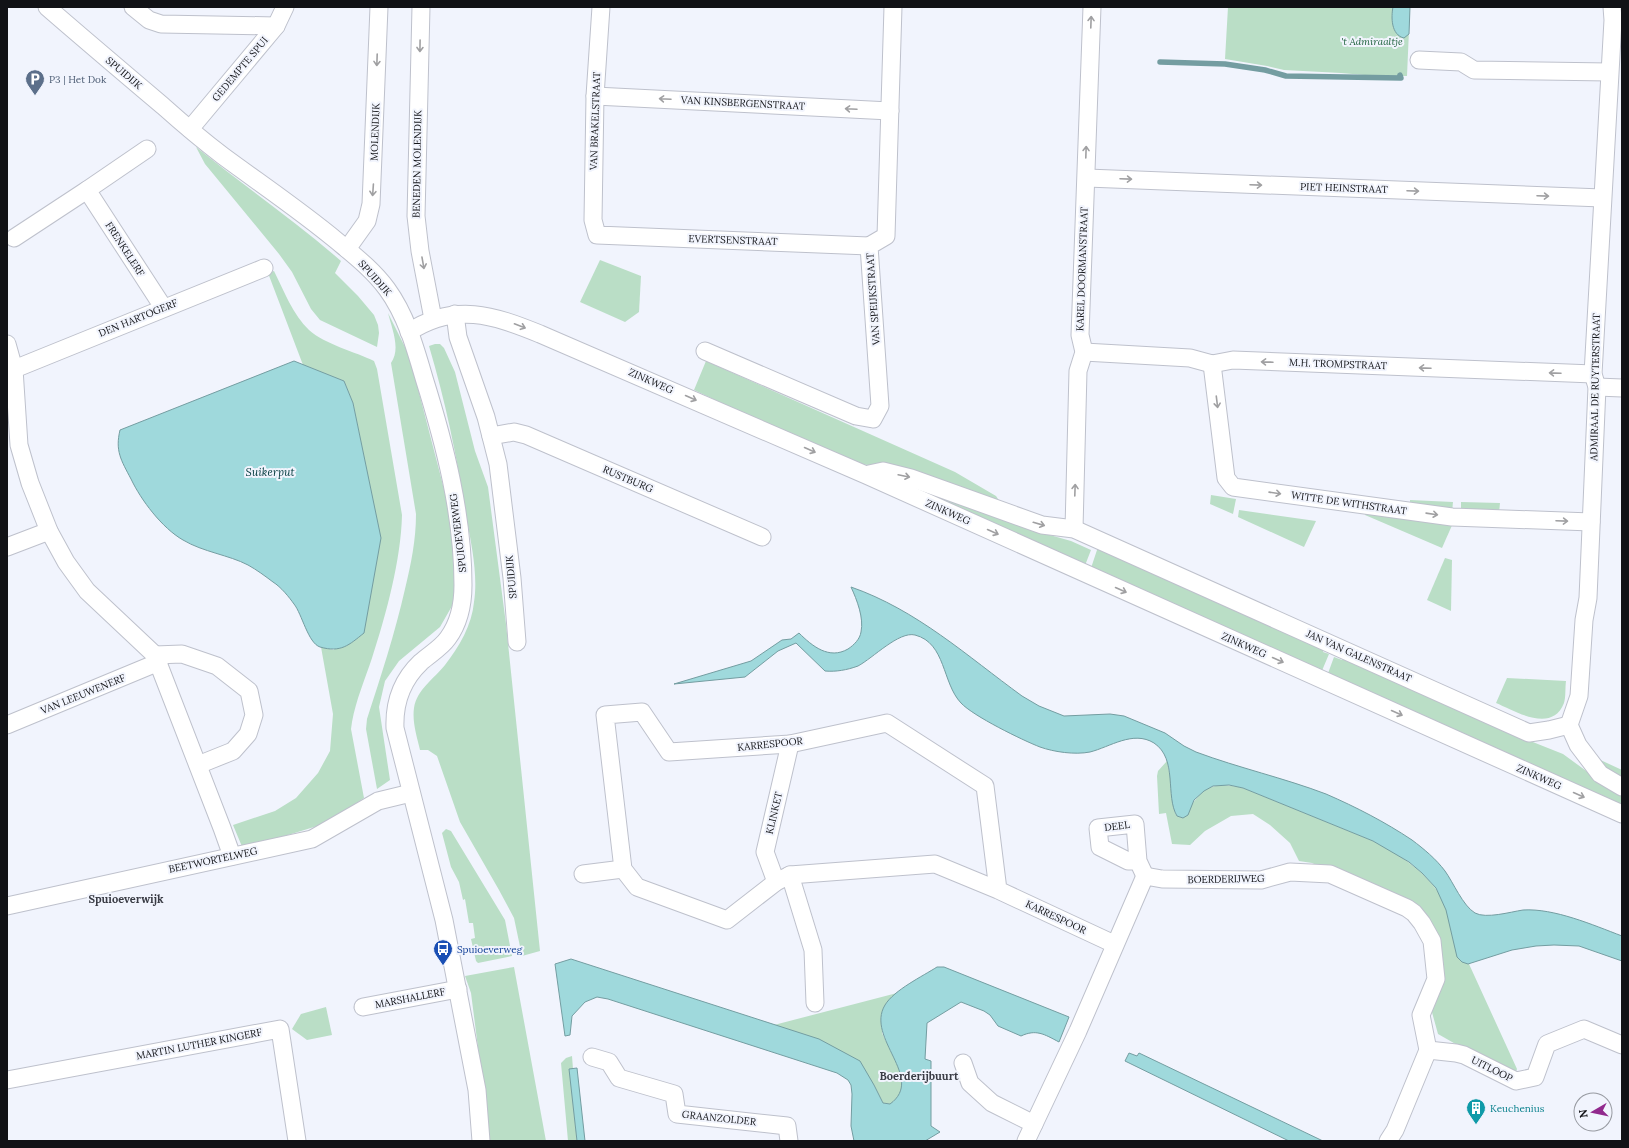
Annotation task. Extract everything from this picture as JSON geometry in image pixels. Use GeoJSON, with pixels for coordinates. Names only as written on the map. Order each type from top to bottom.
{"type":"FeatureCollection","features":[{"type":"Feature","properties":{"kind":"street","name":"SPUIDIJK"},"geometry":{"type":"LineString","coordinates":[[47,7],[212,148],[306,216],[368,267],[382,282],[398,308],[409,332]]}},
{"type":"Feature","properties":{"kind":"street"},"geometry":{"type":"LineString","coordinates":[[133,7],[145,18],[161,24],[276,26]]}},
{"type":"Feature","properties":{"kind":"street","name":"GEDEMPTE SPUI"},"geometry":{"type":"LineString","coordinates":[[190,129],[276,26],[285,7]]}},
{"type":"Feature","properties":{"kind":"street","name":"MOLENDIJK"},"geometry":{"type":"LineString","coordinates":[[347,249],[367,221],[371,204],[373,187],[379,7]]}},
{"type":"Feature","properties":{"kind":"street","name":"BENEDEN MOLENDIJK"},"geometry":{"type":"LineString","coordinates":[[421,7],[416,216],[420,251],[433,319]]}},
{"type":"Feature","properties":{"kind":"street","name":"VAN BRAKELSTRAAT"},"geometry":{"type":"LineString","coordinates":[[597,235],[593,220],[595,96],[600,7]]}},
{"type":"Feature","properties":{"kind":"street","name":"VAN SPEIJKSTRAAT"},"geometry":{"type":"LineString","coordinates":[[705,351],[856,416],[873,418],[880,406],[870,246],[886,236],[894,7]]}},
{"type":"Feature","properties":{"kind":"street","name":"KAREL DOORMANSTRAAT"},"geometry":{"type":"LineString","coordinates":[[1074,529],[1078,370],[1084,352],[1080,335],[1084,195],[1087,178],[1086,160],[1092,7]]}},
{"type":"Feature","properties":{"kind":"street","name":"ADMIRAAL DE RUYTERSTRAAT"},"geometry":{"type":"LineString","coordinates":[[1569,724],[1579,696],[1584,620],[1588,598],[1602,198],[1610,72],[1612,7]]}},
{"type":"Feature","properties":{"kind":"street"},"geometry":{"type":"LineString","coordinates":[[1419,60],[1461,62],[1474,70],[1610,72]]}},
{"type":"Feature","properties":{"kind":"street","name":"VAN KINSBERGENSTRAAT"},"geometry":{"type":"LineString","coordinates":[[595,96],[890,111]]}},
{"type":"Feature","properties":{"kind":"street"},"geometry":{"type":"LineString","coordinates":[[14,238],[147,149]]}},
{"type":"Feature","properties":{"kind":"street","name":"PIET HEINSTRAAT"},"geometry":{"type":"LineString","coordinates":[[1087,178],[1602,198]]}},
{"type":"Feature","properties":{"kind":"street","name":"FRENKELERF"},"geometry":{"type":"LineString","coordinates":[[87,190],[163,307]]}},
{"type":"Feature","properties":{"kind":"street","name":"EVERTSENSTRAAT"},"geometry":{"type":"LineString","coordinates":[[597,235],[870,246]]}},
{"type":"Feature","properties":{"kind":"street","name":"DEN HARTOGERF"},"geometry":{"type":"LineString","coordinates":[[10,370],[163,307],[264,268]]}},
{"type":"Feature","properties":{"kind":"street","name":"SPUIDIJK"},"geometry":{"type":"LineString","coordinates":[[454,314],[458,337],[491,436],[498,464],[505,512],[517,642]]}},
{"type":"Feature","properties":{"kind":"street"},"geometry":{"type":"LineString","coordinates":[[409,332],[433,319],[454,314]]}},
{"type":"Feature","properties":{"kind":"street","name":"ZINKWEG"},"geometry":{"type":"LineString","coordinates":[[454,314],[485,315],[504,320],[530,330],[866,475],[1622,814]]}},
{"type":"Feature","properties":{"kind":"street","name":"SPUIOEVERWEG"},"geometry":{"type":"LineString","coordinates":[[409,332],[447,457],[462,548],[463,588],[460,610],[453,629],[444,643],[410,673],[400,691],[394,720],[411,793],[422,830],[444,920],[477,1090],[482,1141]]}},
{"type":"Feature","properties":{"kind":"street"},"geometry":{"type":"LineString","coordinates":[[7,344],[19,445],[30,483],[49,531],[66,562],[87,590],[157,659],[232,856]]}},
{"type":"Feature","properties":{"kind":"street","name":"M.H. TROMPSTRAAT"},"geometry":{"type":"LineString","coordinates":[[1084,352],[1190,358],[1212,364],[1232,360],[1595,381],[1622,388]]}},
{"type":"Feature","properties":{"kind":"street","name":"WITTE DE WITHSTRAAT"},"geometry":{"type":"LineString","coordinates":[[1212,364],[1226,478],[1233,487],[1452,517],[1591,522]]}},
{"type":"Feature","properties":{"kind":"street","name":"RUSTBURG"},"geometry":{"type":"LineString","coordinates":[[491,436],[514,432],[526,435],[762,537]]}},
{"type":"Feature","properties":{"kind":"street","name":"ZINKWEG"},"geometry":{"type":"LineString","coordinates":[[866,475],[883,471],[911,478],[1042,525],[1074,529]]}},
{"type":"Feature","properties":{"kind":"street","name":"JAN VAN GALENSTRAAT"},"geometry":{"type":"LineString","coordinates":[[1074,529],[1529,733],[1549,730],[1569,724]]}},
{"type":"Feature","properties":{"kind":"street"},"geometry":{"type":"LineString","coordinates":[[7,547],[49,531]]}},
{"type":"Feature","properties":{"kind":"street"},"geometry":{"type":"LineString","coordinates":[[157,659],[182,654],[217,666],[249,691],[254,715],[248,734],[233,751],[198,765]]}},
{"type":"Feature","properties":{"kind":"street","name":"VAN LEEUWENERF"},"geometry":{"type":"LineString","coordinates":[[7,725],[157,659]]}},
{"type":"Feature","properties":{"kind":"street","name":"KARRESPOOR"},"geometry":{"type":"LineString","coordinates":[[623,869],[605,715],[642,712],[669,752],[790,744],[887,723],[985,786],[998,890]]}},
{"type":"Feature","properties":{"kind":"street"},"geometry":{"type":"LineString","coordinates":[[1569,724],[1578,746],[1600,774],[1622,787]]}},
{"type":"Feature","properties":{"kind":"street","name":"KLINKET"},"geometry":{"type":"LineString","coordinates":[[783,878],[765,852],[790,744]]}},
{"type":"Feature","properties":{"kind":"street","name":"BEETWORTELWEG"},"geometry":{"type":"LineString","coordinates":[[7,906],[312,839],[378,801],[411,793]]}},
{"type":"Feature","properties":{"kind":"street"},"geometry":{"type":"LineString","coordinates":[[1026,1141],[1078,1031],[1114,944],[1145,876],[1138,860]]}},
{"type":"Feature","properties":{"kind":"street","name":"KARRESPOOR"},"geometry":{"type":"LineString","coordinates":[[783,878],[935,864],[998,890],[1114,944]]}},
{"type":"Feature","properties":{"kind":"street"},"geometry":{"type":"LineString","coordinates":[[583,874],[623,869],[637,887],[726,920],[783,878],[813,950],[815,1003]]}},
{"type":"Feature","properties":{"kind":"street","name":"BOERDERIJWEG"},"geometry":{"type":"LineString","coordinates":[[1145,876],[1162,879],[1261,880],[1290,872],[1330,874],[1407,908],[1414,913],[1422,923],[1432,941],[1436,979],[1421,1015],[1428,1050]]}},
{"type":"Feature","properties":{"kind":"street","name":"MARSHALLERF"},"geometry":{"type":"LineString","coordinates":[[363,1007],[458,989]]}},
{"type":"Feature","properties":{"kind":"street","name":"MARTIN LUTHER KINGERF"},"geometry":{"type":"LineString","coordinates":[[7,1080],[280,1029],[297,1141]]}},
{"type":"Feature","properties":{"kind":"street","name":"UITLOOP"},"geometry":{"type":"LineString","coordinates":[[1428,1050],[1456,1052],[1516,1081],[1535,1077],[1547,1044],[1584,1029],[1622,1045]]}},
{"type":"Feature","properties":{"kind":"street"},"geometry":{"type":"LineString","coordinates":[[1388,1141],[1396,1130],[1428,1050]]}},
{"type":"Feature","properties":{"kind":"street","name":"GRAANZOLDER"},"geometry":{"type":"LineString","coordinates":[[592,1057],[610,1062],[619,1078],[674,1094],[677,1114],[787,1126],[789,1141]]}},
{"type":"Feature","properties":{"kind":"street"},"geometry":{"type":"LineString","coordinates":[[964,1062],[970,1083],[992,1104],[1034,1124]]}},
{"type":"Feature","properties":{"kind":"green space","name":"'t Admiraaltje"},"geometry":{"type":"Polygon","coordinates":[[[1228,7],[1410,7],[1407,76],[1376,76],[1284,70],[1225,59],[1228,7]]]}},
{"type":"Feature","properties":{"kind":"green space"},"geometry":{"type":"Polygon","coordinates":[[[196,147],[341,261],[335,273],[358,296],[374,315],[379,333],[377,347],[320,320],[311,309],[292,272],[205,164],[196,147]]]}},
{"type":"Feature","properties":{"kind":"green space"},"geometry":{"type":"Polygon","coordinates":[[[600,260],[641,276],[639,312],[625,322],[580,302],[600,260]]]}},
{"type":"Feature","properties":{"kind":"green space"},"geometry":{"type":"Polygon","coordinates":[[[274,271],[285,295],[298,317],[309,330],[331,344],[374,361],[377,369],[402,515],[399,550],[392,587],[377,641],[356,706],[351,729],[364,798],[327,823],[243,849],[233,825],[275,811],[296,798],[318,773],[330,751],[333,714],[321,647],[334,650],[380,538],[353,403],[344,381],[303,365],[268,273],[274,271]]]}},
{"type":"Feature","properties":{"kind":"green space"},"geometry":{"type":"Polygon","coordinates":[[[388,313],[407,351],[444,489],[452,532],[456,591],[452,606],[440,627],[399,661],[385,681],[379,707],[390,780],[377,789],[366,729],[367,719],[388,654],[401,605],[413,552],[416,514],[391,363],[394,357],[396,345],[388,313]]]}},
{"type":"Feature","properties":{"kind":"green space"},"geometry":{"type":"Polygon","coordinates":[[[440,344],[444,348],[455,372],[475,451],[488,487],[506,624],[540,951],[522,956],[514,918],[460,822],[437,756],[428,750],[420,750],[414,724],[414,708],[419,695],[426,685],[445,665],[460,643],[468,627],[473,611],[475,592],[474,562],[460,477],[446,411],[429,346],[440,344]]]}},
{"type":"Feature","properties":{"kind":"green space"},"geometry":{"type":"Polygon","coordinates":[[[706,361],[955,472],[996,496],[1000,502],[895,468],[850,463],[694,390],[706,361]]]}},
{"type":"Feature","properties":{"kind":"green space"},"geometry":{"type":"Polygon","coordinates":[[[904,484],[1025,528],[1071,541],[1091,550],[1084,568],[904,484]]]}},
{"type":"Feature","properties":{"kind":"green space"},"geometry":{"type":"Polygon","coordinates":[[[1211,495],[1236,499],[1233,514],[1210,504],[1211,495]]]}},
{"type":"Feature","properties":{"kind":"green space"},"geometry":{"type":"Polygon","coordinates":[[[1410,500],[1453,502],[1452,512],[1410,506],[1410,500]]]}},
{"type":"Feature","properties":{"kind":"green space"},"geometry":{"type":"Polygon","coordinates":[[[1461,502],[1500,503],[1499,513],[1461,512],[1461,502]]]}},
{"type":"Feature","properties":{"kind":"green space"},"geometry":{"type":"Polygon","coordinates":[[[1239,510],[1316,521],[1304,547],[1238,517],[1239,510]]]}},
{"type":"Feature","properties":{"kind":"green space"},"geometry":{"type":"Polygon","coordinates":[[[1366,512],[1453,523],[1442,548],[1365,515],[1366,512]]]}},
{"type":"Feature","properties":{"kind":"green space"},"geometry":{"type":"Polygon","coordinates":[[[1098,547],[1324,649],[1323,652],[1329,654],[1321,673],[1090,571],[1098,547]]]}},
{"type":"Feature","properties":{"kind":"green space"},"geometry":{"type":"Polygon","coordinates":[[[1445,558],[1452,560],[1451,611],[1427,600],[1445,558]]]}},
{"type":"Feature","properties":{"kind":"green space"},"geometry":{"type":"Polygon","coordinates":[[[1334,657],[1342,660],[1344,658],[1523,738],[1563,754],[1600,781],[1622,794],[1622,806],[1327,676],[1334,657]]]}},
{"type":"Feature","properties":{"kind":"green space"},"geometry":{"type":"Polygon","coordinates":[[[1507,678],[1566,681],[1564,703],[1558,712],[1551,717],[1542,719],[1533,718],[1513,711],[1496,703],[1507,678]]]}},
{"type":"Feature","properties":{"kind":"green space"},"geometry":{"type":"Polygon","coordinates":[[[1594,757],[1622,770],[1622,781],[1594,757]]]}},
{"type":"Feature","properties":{"kind":"green space"},"geometry":{"type":"Polygon","coordinates":[[[1167,761],[1175,813],[1177,816],[1183,818],[1195,800],[1201,794],[1213,787],[1221,785],[1243,788],[1373,841],[1393,852],[1420,872],[1436,888],[1442,898],[1468,964],[1517,1069],[1515,1074],[1510,1075],[1438,1034],[1430,1005],[1438,974],[1417,909],[1312,863],[1299,861],[1290,843],[1270,825],[1253,814],[1231,816],[1205,831],[1190,845],[1172,844],[1166,813],[1159,814],[1157,776],[1158,771],[1167,761]]]}},
{"type":"Feature","properties":{"kind":"green space"},"geometry":{"type":"Polygon","coordinates":[[[446,829],[451,831],[505,920],[512,956],[478,963],[476,961],[471,939],[475,938],[473,923],[469,923],[465,899],[463,900],[459,882],[451,867],[442,833],[446,829]]]}},
{"type":"Feature","properties":{"kind":"green space"},"geometry":{"type":"Polygon","coordinates":[[[514,967],[546,1141],[490,1141],[471,993],[465,976],[514,967]]]}},
{"type":"Feature","properties":{"kind":"green space"},"geometry":{"type":"Polygon","coordinates":[[[897,993],[885,1005],[882,1033],[900,1070],[902,1087],[898,1099],[890,1104],[883,1103],[874,1085],[774,1025],[897,993]]]}},
{"type":"Feature","properties":{"kind":"green space"},"geometry":{"type":"Polygon","coordinates":[[[326,1007],[332,1035],[307,1040],[292,1029],[301,1014],[326,1007]]]}},
{"type":"Feature","properties":{"kind":"green space"},"geometry":{"type":"Polygon","coordinates":[[[572,1056],[573,1069],[570,1069],[577,1141],[568,1141],[561,1063],[566,1058],[572,1056]]]}},
{"type":"Feature","properties":{"kind":"water"},"geometry":{"type":"Polygon","coordinates":[[[1393,7],[1410,7],[1409,34],[1404,38],[1394,30],[1392,20],[1393,7]]]}},
{"type":"Feature","properties":{"kind":"water","name":"Suikerput"},"geometry":{"type":"Polygon","coordinates":[[[294,361],[344,381],[353,403],[381,538],[364,633],[344,647],[334,649],[320,647],[312,640],[290,598],[285,592],[261,573],[241,562],[191,544],[175,535],[167,528],[140,496],[124,466],[118,444],[120,430],[294,361]]]}},
{"type":"Feature","properties":{"kind":"water"},"geometry":{"type":"Polygon","coordinates":[[[851,587],[898,608],[920,621],[1022,696],[1039,706],[1064,716],[1110,714],[1124,716],[1165,733],[1196,752],[1326,794],[1381,821],[1402,833],[1421,847],[1434,858],[1448,876],[1462,900],[1475,913],[1480,915],[1492,915],[1523,910],[1535,910],[1560,914],[1586,922],[1622,936],[1622,961],[1579,946],[1554,945],[1512,950],[1468,964],[1462,962],[1457,957],[1446,910],[1436,888],[1409,862],[1373,841],[1243,788],[1229,785],[1213,786],[1204,791],[1194,800],[1188,815],[1183,818],[1177,816],[1172,798],[1169,768],[1166,758],[1154,743],[1146,739],[1130,739],[1098,750],[1078,753],[1052,750],[1032,744],[987,721],[961,703],[950,685],[933,646],[925,639],[915,635],[901,637],[858,666],[846,670],[825,671],[796,643],[778,651],[745,677],[674,684],[751,661],[782,640],[791,639],[799,633],[809,643],[821,650],[834,653],[848,649],[858,639],[862,627],[862,621],[856,598],[851,587]]]}},
{"type":"Feature","properties":{"kind":"water"},"geometry":{"type":"Polygon","coordinates":[[[571,959],[819,1039],[860,1061],[883,1103],[890,1104],[899,1094],[902,1082],[899,1070],[882,1031],[881,1018],[885,1005],[895,994],[937,967],[944,967],[1069,1017],[1059,1042],[1040,1033],[1031,1033],[1021,1036],[998,1026],[990,1015],[984,1011],[961,1002],[927,1023],[925,1059],[931,1061],[931,1126],[940,1132],[925,1141],[854,1141],[851,1126],[851,1085],[848,1080],[837,1073],[608,999],[597,997],[585,1002],[572,1016],[570,1035],[565,1036],[555,964],[571,959]]]}},
{"type":"Feature","properties":{"kind":"water"},"geometry":{"type":"Polygon","coordinates":[[[1129,1053],[1137,1056],[1139,1053],[1323,1141],[1289,1141],[1125,1061],[1129,1053]]]}},
{"type":"Feature","properties":{"kind":"water"},"geometry":{"type":"Polygon","coordinates":[[[577,1068],[585,1141],[577,1141],[569,1069],[577,1068]]]}},
{"type":"Feature","properties":{"kind":"waterway"},"geometry":{"type":"LineString","coordinates":[[1160,62],[1225,64],[1265,70],[1286,76],[1401,78],[1400,75]]}},
{"type":"Feature","properties":{"kind":"place","name":"P3 | Het Dok"},"geometry":{"type":"Point","coordinates":[35,96]}},
{"type":"Feature","properties":{"kind":"place","name":"Spuioeverweg"},"geometry":{"type":"Point","coordinates":[443,966]}},
{"type":"Feature","properties":{"kind":"place","name":"Keuchenius"},"geometry":{"type":"Point","coordinates":[1476,1125]}},
{"type":"Feature","properties":{"kind":"district","name":"Spuioeverwijk"},"geometry":{"type":"Point","coordinates":[126,899]}},
{"type":"Feature","properties":{"kind":"district","name":"Boerderijbuurt"},"geometry":{"type":"Point","coordinates":[919,1076]}}]}
